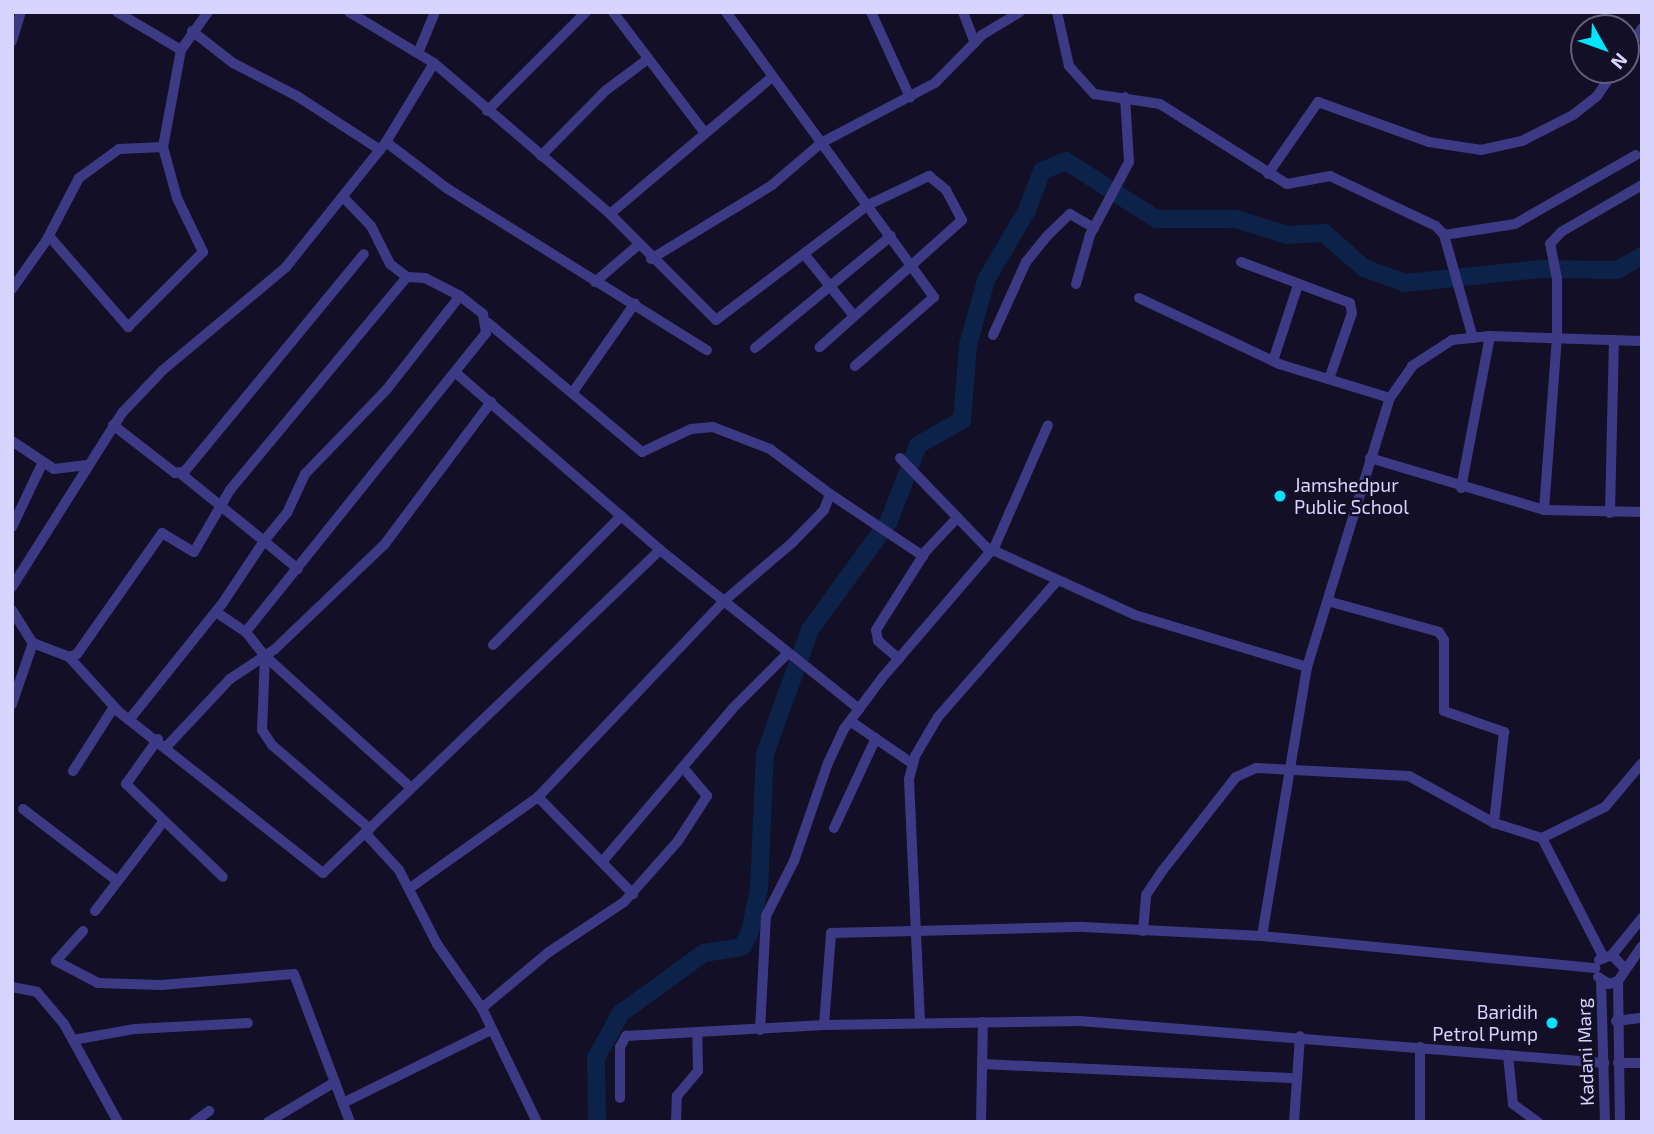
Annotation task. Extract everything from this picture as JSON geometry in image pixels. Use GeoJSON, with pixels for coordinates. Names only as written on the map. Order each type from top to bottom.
{"type":"FeatureCollection","features":[{"type":"Feature","properties":{"kind":"street"},"geometry":{"type":"LineString","coordinates":[[12,41],[21,12]]}},
{"type":"Feature","properties":{"kind":"street"},"geometry":{"type":"LineString","coordinates":[[117,12],[181,50]]}},
{"type":"Feature","properties":{"kind":"street"},"geometry":{"type":"LineString","coordinates":[[49,236],[91,278],[124,324],[133,326],[205,248],[177,198],[163,148],[181,50],[208,12]]}},
{"type":"Feature","properties":{"kind":"street"},"geometry":{"type":"LineString","coordinates":[[349,12],[434,62],[487,111],[610,214],[650,259],[716,320],[868,205],[929,176],[946,190],[962,220],[820,347]]}},
{"type":"Feature","properties":{"kind":"street"},"geometry":{"type":"LineString","coordinates":[[418,53],[435,12]]}},
{"type":"Feature","properties":{"kind":"street"},"geometry":{"type":"LineString","coordinates":[[487,111],[586,12]]}},
{"type":"Feature","properties":{"kind":"street"},"geometry":{"type":"LineString","coordinates":[[612,12],[705,133]]}},
{"type":"Feature","properties":{"kind":"street"},"geometry":{"type":"LineString","coordinates":[[726,12],[912,265],[933,301],[855,366]]}},
{"type":"Feature","properties":{"kind":"street"},"geometry":{"type":"LineString","coordinates":[[871,12],[910,97]]}},
{"type":"Feature","properties":{"kind":"street"},"geometry":{"type":"LineString","coordinates":[[963,12],[975,43]]}},
{"type":"Feature","properties":{"kind":"street"},"geometry":{"type":"LineString","coordinates":[[650,259],[772,185],[821,143],[935,83],[975,43],[1020,12]]}},
{"type":"Feature","properties":{"kind":"street"},"geometry":{"type":"LineString","coordinates":[[1057,12],[1064,52],[1078,82],[1094,94],[1125,97],[1174,110],[1287,184],[1330,176],[1444,235],[1514,223],[1636,155]]}},
{"type":"Feature","properties":{"kind":"street"},"geometry":{"type":"LineString","coordinates":[[192,31],[233,63],[288,91],[383,146],[595,282],[635,303],[707,350]]}},
{"type":"Feature","properties":{"kind":"street"},"geometry":{"type":"LineString","coordinates":[[541,156],[605,91],[648,59]]}},
{"type":"Feature","properties":{"kind":"street"},"geometry":{"type":"LineString","coordinates":[[12,587],[113,425],[163,370],[264,290],[383,146],[434,62]]}},
{"type":"Feature","properties":{"kind":"street"},"geometry":{"type":"LineString","coordinates":[[610,214],[772,77]]}},
{"type":"Feature","properties":{"kind":"street"},"geometry":{"type":"LineString","coordinates":[[1268,174],[1318,102],[1429,142],[1481,150],[1522,141],[1573,115],[1597,96],[1605,84]]}},
{"type":"Feature","properties":{"kind":"street"},"geometry":{"type":"LineString","coordinates":[[1076,284],[1094,228],[1122,177],[1131,152],[1125,97]]}},
{"type":"Feature","properties":{"kind":"street"},"geometry":{"type":"LineString","coordinates":[[12,289],[49,236],[79,178],[100,159],[118,149],[163,148]]}},
{"type":"Feature","properties":{"kind":"street"},"geometry":{"type":"LineString","coordinates":[[1544,510],[1557,337],[1557,279],[1550,244],[1562,232],[1642,185]]}},
{"type":"Feature","properties":{"kind":"street"},"geometry":{"type":"LineString","coordinates":[[343,197],[371,226],[390,264],[407,277],[425,278],[460,296],[488,323],[642,452],[691,429],[713,427],[770,449],[874,525],[923,556]]}},
{"type":"Feature","properties":{"kind":"street"},"geometry":{"type":"LineString","coordinates":[[993,335],[1026,262],[1052,230],[1070,214],[1094,228]]}},
{"type":"Feature","properties":{"kind":"street"},"geometry":{"type":"LineString","coordinates":[[1444,235],[1472,338]]}},
{"type":"Feature","properties":{"kind":"street"},"geometry":{"type":"LineString","coordinates":[[755,348],[828,285],[891,236]]}},
{"type":"Feature","properties":{"kind":"street"},"geometry":{"type":"LineString","coordinates":[[595,282],[638,246]]}},
{"type":"Feature","properties":{"kind":"street"},"geometry":{"type":"LineString","coordinates":[[180,474],[233,418],[364,254]]}},
{"type":"Feature","properties":{"kind":"street"},"geometry":{"type":"LineString","coordinates":[[805,255],[854,316]]}},
{"type":"Feature","properties":{"kind":"street"},"geometry":{"type":"LineString","coordinates":[[1241,262],[1298,285],[1337,296],[1352,308],[1329,379]]}},
{"type":"Feature","properties":{"kind":"street"},"geometry":{"type":"LineString","coordinates":[[69,657],[77,654],[158,536],[165,533],[194,552],[222,507],[407,277]]}},
{"type":"Feature","properties":{"kind":"street"},"geometry":{"type":"LineString","coordinates":[[1273,361],[1298,285]]}},
{"type":"Feature","properties":{"kind":"street"},"geometry":{"type":"LineString","coordinates":[[129,720],[216,612],[264,541],[282,522],[313,464],[387,389],[460,296]]}},
{"type":"Feature","properties":{"kind":"street"},"geometry":{"type":"LineString","coordinates":[[1139,298],[1273,361],[1390,398]]}},
{"type":"Feature","properties":{"kind":"street"},"geometry":{"type":"LineString","coordinates":[[573,392],[635,303]]}},
{"type":"Feature","properties":{"kind":"street"},"geometry":{"type":"LineString","coordinates":[[246,632],[456,373],[488,323]]}},
{"type":"Feature","properties":{"kind":"street"},"geometry":{"type":"LineString","coordinates":[[1461,488],[1490,336]]}},
{"type":"Feature","properties":{"kind":"street"},"geometry":{"type":"LineString","coordinates":[[1262,936],[1288,767],[1307,667],[1331,602],[1370,458],[1390,398],[1426,354],[1452,340],[1490,336],[1642,341]]}},
{"type":"Feature","properties":{"kind":"street"},"geometry":{"type":"LineString","coordinates":[[1610,513],[1614,340]]}},
{"type":"Feature","properties":{"kind":"street"},"geometry":{"type":"LineString","coordinates":[[456,373],[660,550],[859,709]]}},
{"type":"Feature","properties":{"kind":"street"},"geometry":{"type":"LineString","coordinates":[[168,745],[230,679],[265,656],[384,545],[491,402]]}},
{"type":"Feature","properties":{"kind":"street"},"geometry":{"type":"LineString","coordinates":[[113,425],[180,474],[298,569]]}},
{"type":"Feature","properties":{"kind":"street"},"geometry":{"type":"LineString","coordinates":[[760,1030],[771,897],[794,861],[828,763],[859,709],[994,548],[1048,425]]}},
{"type":"Feature","properties":{"kind":"street"},"geometry":{"type":"LineString","coordinates":[[12,441],[43,462],[61,470],[89,465]]}},
{"type":"Feature","properties":{"kind":"street"},"geometry":{"type":"LineString","coordinates":[[900,458],[915,470],[955,520],[978,542],[1056,582],[1160,624],[1307,667]]}},
{"type":"Feature","properties":{"kind":"street"},"geometry":{"type":"LineString","coordinates":[[1370,458],[1461,488],[1544,510],[1642,512]]}},
{"type":"Feature","properties":{"kind":"street"},"geometry":{"type":"LineString","coordinates":[[12,527],[43,462]]}},
{"type":"Feature","properties":{"kind":"street"},"geometry":{"type":"LineString","coordinates":[[410,888],[538,797],[724,601],[792,543],[824,510],[830,494]]}},
{"type":"Feature","properties":{"kind":"street"},"geometry":{"type":"LineString","coordinates":[[493,645],[621,516]]}},
{"type":"Feature","properties":{"kind":"street"},"geometry":{"type":"LineString","coordinates":[[899,659],[875,634],[923,556],[955,520]]}},
{"type":"Feature","properties":{"kind":"street"},"geometry":{"type":"LineString","coordinates":[[12,610],[33,643],[69,657],[129,720],[168,745],[319,872],[330,870],[411,788],[660,550]]}},
{"type":"Feature","properties":{"kind":"street"},"geometry":{"type":"LineString","coordinates":[[920,1022],[915,928],[913,764],[938,717],[1056,582]]}},
{"type":"Feature","properties":{"kind":"street"},"geometry":{"type":"LineString","coordinates":[[1331,602],[1439,632],[1444,640],[1444,711],[1496,726],[1506,739],[1494,823]]}},
{"type":"Feature","properties":{"kind":"street"},"geometry":{"type":"LineString","coordinates":[[216,612],[246,632],[265,656],[411,788]]}},
{"type":"Feature","properties":{"kind":"street"},"geometry":{"type":"LineString","coordinates":[[12,704],[33,643]]}},
{"type":"Feature","properties":{"kind":"street"},"geometry":{"type":"LineString","coordinates":[[602,862],[684,769],[791,655]]}},
{"type":"Feature","properties":{"kind":"street"},"geometry":{"type":"LineString","coordinates":[[265,656],[262,730],[272,745],[368,831],[410,888],[438,944],[482,1008],[537,1122]]}},
{"type":"Feature","properties":{"kind":"street"},"geometry":{"type":"LineString","coordinates":[[73,771],[114,707]]}},
{"type":"Feature","properties":{"kind":"street"},"geometry":{"type":"LineString","coordinates":[[850,721],[913,764]]}},
{"type":"Feature","properties":{"kind":"street"},"geometry":{"type":"LineString","coordinates":[[834,828],[876,738]]}},
{"type":"Feature","properties":{"kind":"street"},"geometry":{"type":"LineString","coordinates":[[158,739],[126,784],[223,877]]}},
{"type":"Feature","properties":{"kind":"street"},"geometry":{"type":"LineString","coordinates":[[1542,838],[1605,807],[1642,763]]}},
{"type":"Feature","properties":{"kind":"street"},"geometry":{"type":"LineString","coordinates":[[1143,931],[1146,895],[1236,777],[1256,768],[1288,767],[1409,776],[1494,823],[1542,838],[1608,956],[1624,968]]}},
{"type":"Feature","properties":{"kind":"street"},"geometry":{"type":"LineString","coordinates":[[482,1008],[513,979],[633,894],[704,806],[707,793],[684,769]]}},
{"type":"Feature","properties":{"kind":"street"},"geometry":{"type":"LineString","coordinates":[[538,797],[633,894]]}},
{"type":"Feature","properties":{"kind":"street"},"geometry":{"type":"LineString","coordinates":[[23,809],[116,880]]}},
{"type":"Feature","properties":{"kind":"street"},"geometry":{"type":"LineString","coordinates":[[95,911],[116,880],[163,822]]}},
{"type":"Feature","properties":{"kind":"street"},"geometry":{"type":"LineString","coordinates":[[824,1025],[828,936],[915,928],[1143,931],[1262,936],[1595,968],[1642,918]]}},
{"type":"Feature","properties":{"kind":"street"},"geometry":{"type":"LineString","coordinates":[[83,931],[56,961],[99,983],[161,985],[294,974],[350,1122]]}},
{"type":"Feature","properties":{"kind":"street"},"geometry":{"type":"LineString","coordinates":[[1595,968],[1601,980],[1618,981],[1624,968],[1637,960],[1642,946]]}},
{"type":"Feature","properties":{"kind":"street","name":"Kadani Marg"},"geometry":{"type":"LineString","coordinates":[[1601,980],[1605,1122]]}},
{"type":"Feature","properties":{"kind":"street","name":"Kadani Marg"},"geometry":{"type":"LineString","coordinates":[[1618,981],[1616,1021],[1619,1122]]}},
{"type":"Feature","properties":{"kind":"street"},"geometry":{"type":"LineString","coordinates":[[12,987],[37,992],[73,1040],[114,1121]]}},
{"type":"Feature","properties":{"kind":"street"},"geometry":{"type":"LineString","coordinates":[[1616,1021],[1642,1018]]}},
{"type":"Feature","properties":{"kind":"street"},"geometry":{"type":"LineString","coordinates":[[620,1098],[620,1047],[626,1036],[824,1025],[1080,1021],[1300,1036],[1604,1063]]}},
{"type":"Feature","properties":{"kind":"street"},"geometry":{"type":"LineString","coordinates":[[981,1122],[983,1022]]}},
{"type":"Feature","properties":{"kind":"street"},"geometry":{"type":"LineString","coordinates":[[73,1040],[135,1029],[248,1023]]}},
{"type":"Feature","properties":{"kind":"street"},"geometry":{"type":"LineString","coordinates":[[343,1103],[491,1030]]}},
{"type":"Feature","properties":{"kind":"street"},"geometry":{"type":"LineString","coordinates":[[676,1122],[679,1091],[698,1071],[696,1032]]}},
{"type":"Feature","properties":{"kind":"street"},"geometry":{"type":"LineString","coordinates":[[1294,1122],[1300,1036]]}},
{"type":"Feature","properties":{"kind":"street"},"geometry":{"type":"LineString","coordinates":[[1420,1047],[1420,1122]]}},
{"type":"Feature","properties":{"kind":"street"},"geometry":{"type":"LineString","coordinates":[[1508,1055],[1513,1104],[1538,1122]]}},
{"type":"Feature","properties":{"kind":"street"},"geometry":{"type":"LineString","coordinates":[[1618,1063],[1642,1063]]}},
{"type":"Feature","properties":{"kind":"street"},"geometry":{"type":"LineString","coordinates":[[982,1064],[1296,1078]]}},
{"type":"Feature","properties":{"kind":"street"},"geometry":{"type":"LineString","coordinates":[[268,1122],[335,1082]]}},
{"type":"Feature","properties":{"kind":"street"},"geometry":{"type":"LineString","coordinates":[[194,1122],[209,1111]]}},
{"type":"Feature","properties":{"kind":"waterway"},"geometry":{"type":"LineString","coordinates":[[597,1122],[596,1058],[621,1013],[704,953],[742,947],[750,932],[759,889],[765,754],[810,630],[889,521],[918,445],[962,420],[968,345],[986,280],[1027,210],[1042,171],[1066,161],[1156,219],[1236,219],[1287,235],[1324,233],[1364,268],[1405,283],[1541,269],[1617,270],[1642,256]]}},
{"type":"Feature","properties":{"kind":"place","name":"Jamshedpur Public School"},"geometry":{"type":"Point","coordinates":[1280,496]}},
{"type":"Feature","properties":{"kind":"place","name":"Baridih Petrol Pump"},"geometry":{"type":"Point","coordinates":[1552,1023]}}]}
